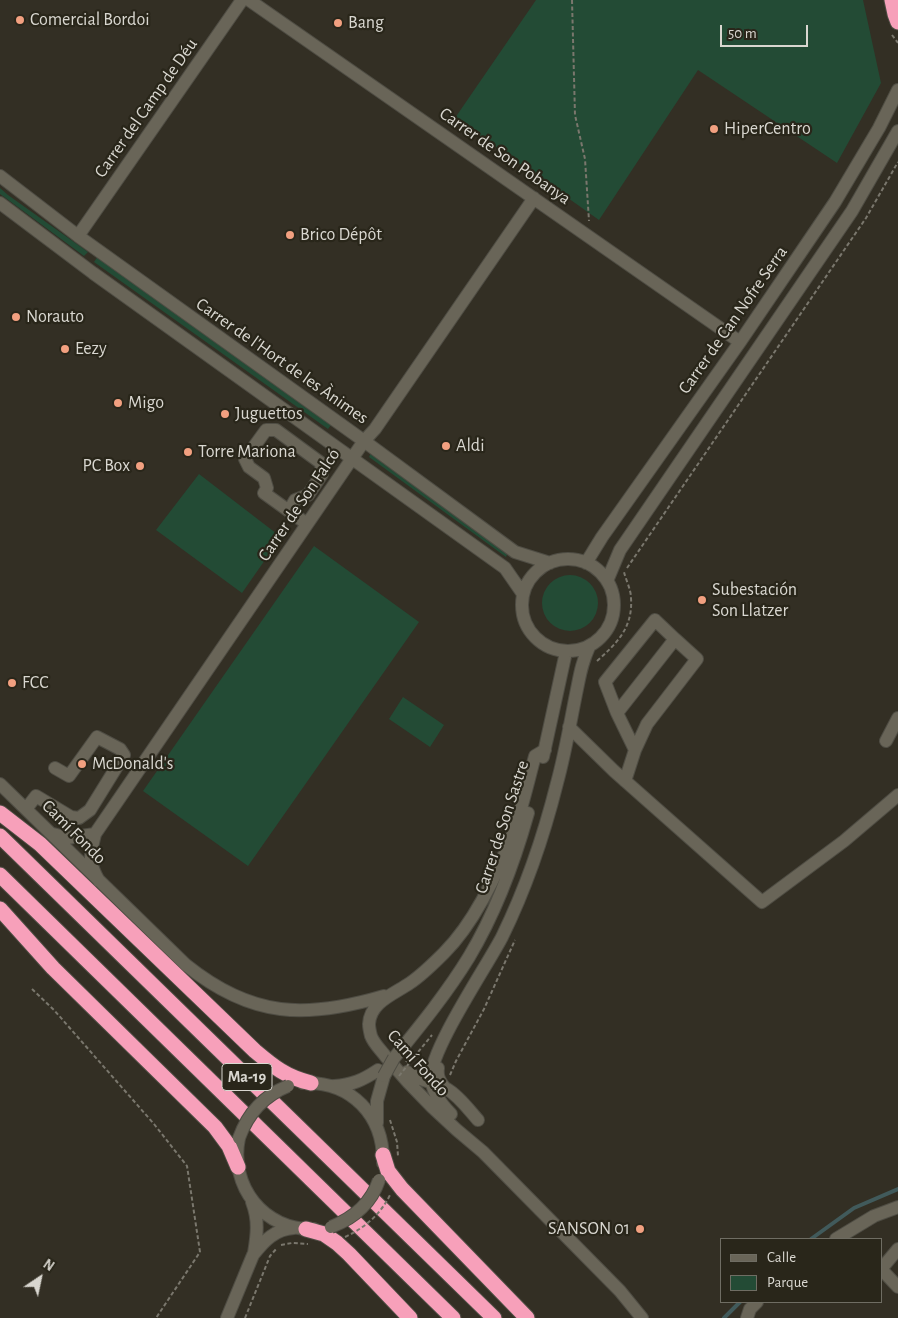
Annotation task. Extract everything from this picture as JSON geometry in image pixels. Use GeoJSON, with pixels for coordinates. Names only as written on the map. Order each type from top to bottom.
{"type":"FeatureCollection","features":[{"type":"Feature","properties":{"kind":"highway"},"geometry":{"type":"LineString","coordinates":[[892,0],[894,14],[898,22]]}},
{"type":"Feature","properties":{"kind":"highway"},"geometry":{"type":"LineString","coordinates":[[0,813],[40,844],[255,1051],[278,1070],[297,1079],[311,1082]]}},
{"type":"Feature","properties":{"kind":"highway","name":"Ma-19"},"geometry":{"type":"LineString","coordinates":[[0,836],[494,1318]]}},
{"type":"Feature","properties":{"kind":"highway","name":"Ma-19"},"geometry":{"type":"LineString","coordinates":[[0,875],[453,1318]]}},
{"type":"Feature","properties":{"kind":"highway"},"geometry":{"type":"LineString","coordinates":[[0,909],[53,968],[214,1127],[229,1146],[238,1167]]}},
{"type":"Feature","properties":{"kind":"highway"},"geometry":{"type":"LineString","coordinates":[[384,1156],[388,1171],[402,1190],[527,1318]]}},
{"type":"Feature","properties":{"kind":"highway"},"geometry":{"type":"LineString","coordinates":[[301,1234],[336,1235],[349,1254],[410,1318]]}},
{"type":"Feature","properties":{"kind":"street","name":"Carrer del Camp de Déu"},"geometry":{"type":"LineString","coordinates":[[78,236],[242,0]]}},
{"type":"Feature","properties":{"kind":"street","name":"Carrer de Son Pobanya"},"geometry":{"type":"LineString","coordinates":[[249,0],[740,342]]}},
{"type":"Feature","properties":{"kind":"street","name":"Carrer de Can Nofre Serra"},"geometry":{"type":"LineString","coordinates":[[586,563],[602,537],[740,342],[835,202],[879,128],[898,90]]}},
{"type":"Feature","properties":{"kind":"street","name":"Carrer de Can Nofre Serra"},"geometry":{"type":"LineString","coordinates":[[607,581],[620,550],[852,211],[898,131]]}},
{"type":"Feature","properties":{"kind":"street","name":"Carrer de l'Hort de les Ànimes"},"geometry":{"type":"LineString","coordinates":[[0,176],[78,236],[516,552],[550,563]]}},
{"type":"Feature","properties":{"kind":"street","name":"Carrer de Son Falcó"},"geometry":{"type":"LineString","coordinates":[[95,834],[364,441],[375,429],[534,198]]}},
{"type":"Feature","properties":{"kind":"street","name":"Carrer de l'Hort de les Ànimes"},"geometry":{"type":"LineString","coordinates":[[0,203],[88,269],[505,568],[523,594]]}},
{"type":"Feature","properties":{"kind":"street"},"geometry":{"type":"LineString","coordinates":[[289,511],[295,500],[308,495],[322,474],[321,462],[276,430],[266,430],[245,459],[250,467],[264,478],[267,488],[264,493],[307,524]]}},
{"type":"Feature","properties":{"kind":"street"},"geometry":{"type":"LineString","coordinates":[[574,560],[586,563],[607,581],[613,595],[614,610],[612,618],[610,625],[601,637],[589,646],[566,652],[545,646],[534,636],[526,624],[522,609],[523,594],[529,581],[538,570],[550,563],[574,560]]}},
{"type":"Feature","properties":{"kind":"street"},"geometry":{"type":"LineString","coordinates":[[625,781],[634,750],[647,724],[697,660],[655,620],[605,682],[634,750]]}},
{"type":"Feature","properties":{"kind":"street"},"geometry":{"type":"LineString","coordinates":[[617,713],[676,639]]}},
{"type":"Feature","properties":{"kind":"street"},"geometry":{"type":"LineString","coordinates":[[402,1074],[426,1073],[434,1062],[447,1034],[502,937],[529,872],[557,783],[581,666],[589,646]]}},
{"type":"Feature","properties":{"kind":"street","name":"Carrer de Son Sastre"},"geometry":{"type":"LineString","coordinates":[[331,1086],[349,1085],[381,1073],[394,1058],[410,1053],[432,1010],[465,963],[491,914],[519,844],[545,750],[566,652]]}},
{"type":"Feature","properties":{"kind":"street"},"geometry":{"type":"LineString","coordinates":[[886,741],[898,718]]}},
{"type":"Feature","properties":{"kind":"street"},"geometry":{"type":"LineString","coordinates":[[569,727],[625,781],[762,902],[844,841],[898,796]]}},
{"type":"Feature","properties":{"kind":"street"},"geometry":{"type":"LineString","coordinates":[[26,809],[36,796],[71,817],[79,818],[90,810],[124,755],[120,749],[97,737],[70,776],[55,768]]}},
{"type":"Feature","properties":{"kind":"street"},"geometry":{"type":"LineString","coordinates":[[392,994],[418,977],[444,953],[480,903],[517,822],[535,756],[545,750]]}},
{"type":"Feature","properties":{"kind":"street","name":"Camí Fondo"},"geometry":{"type":"LineString","coordinates":[[0,784],[186,964],[208,981],[241,999],[271,1008],[308,1011],[343,1008],[392,994]]}},
{"type":"Feature","properties":{"kind":"street"},"geometry":{"type":"LineString","coordinates":[[48,830],[64,838],[95,834],[90,860],[93,871],[99,881]]}},
{"type":"Feature","properties":{"kind":"street"},"geometry":{"type":"LineString","coordinates":[[445,1088],[439,1080],[439,1065],[465,1014],[474,986]]}},
{"type":"Feature","properties":{"kind":"street","name":"Camí Fondo"},"geometry":{"type":"LineString","coordinates":[[392,994],[375,1007],[370,1020],[370,1035],[382,1051],[403,1078],[459,1132],[484,1152],[600,1271],[642,1318]]}},
{"type":"Feature","properties":{"kind":"street"},"geometry":{"type":"LineString","coordinates":[[382,1051],[402,1074],[432,1083],[452,1092],[478,1120]]}},
{"type":"Feature","properties":{"kind":"street"},"geometry":{"type":"LineString","coordinates":[[434,1062],[431,1078],[436,1094],[444,1107],[484,1152]]}},
{"type":"Feature","properties":{"kind":"street"},"geometry":{"type":"LineString","coordinates":[[377,1126],[377,1101],[381,1073]]}},
{"type":"Feature","properties":{"kind":"street"},"geometry":{"type":"LineString","coordinates":[[254,1255],[257,1221],[250,1198],[242,1184],[238,1167],[237,1152],[239,1138],[248,1116],[258,1105],[274,1093],[288,1086],[311,1082],[331,1086],[355,1099],[370,1114],[381,1137],[384,1156],[380,1180],[370,1200],[348,1219],[336,1235]]}},
{"type":"Feature","properties":{"kind":"street"},"geometry":{"type":"LineString","coordinates":[[250,1198],[270,1217],[301,1234]]}},
{"type":"Feature","properties":{"kind":"street"},"geometry":{"type":"LineString","coordinates":[[838,1238],[874,1216],[898,1207]]}},
{"type":"Feature","properties":{"kind":"street"},"geometry":{"type":"LineString","coordinates":[[227,1318],[254,1255],[262,1243],[274,1234],[287,1229],[301,1234]]}},
{"type":"Feature","properties":{"kind":"street"},"geometry":{"type":"LineString","coordinates":[[883,1268],[898,1249]]}},
{"type":"Feature","properties":{"kind":"street"},"geometry":{"type":"LineString","coordinates":[[883,1270],[898,1287]]}},
{"type":"Feature","properties":{"kind":"street"},"geometry":{"type":"LineString","coordinates":[[747,1318],[750,1309],[756,1303]]}},
{"type":"Feature","properties":{"kind":"path"},"geometry":{"type":"LineString","coordinates":[[572,0],[574,115],[585,159],[590,237]]}},
{"type":"Feature","properties":{"kind":"path"},"geometry":{"type":"LineString","coordinates":[[595,664],[623,636],[630,616],[631,597],[624,572],[861,226],[898,162]]}},
{"type":"Feature","properties":{"kind":"path"},"geometry":{"type":"LineString","coordinates":[[32,989],[67,1024],[154,1124],[187,1166],[200,1252],[156,1318]]}},
{"type":"Feature","properties":{"kind":"path"},"geometry":{"type":"LineString","coordinates":[[402,1074],[410,1053],[430,1031]]}},
{"type":"Feature","properties":{"kind":"path"},"geometry":{"type":"LineString","coordinates":[[245,1318],[270,1256],[276,1249],[288,1243],[314,1244],[369,1222],[384,1205],[391,1193]]}},
{"type":"Feature","properties":{"kind":"path"},"geometry":{"type":"LineString","coordinates":[[244,1310],[267,1254],[282,1241]]}},
{"type":"Feature","properties":{"kind":"green space"},"geometry":{"type":"Polygon","coordinates":[[[536,0],[863,0],[881,83],[837,163],[698,70],[599,220],[455,118],[536,0]]]}},
{"type":"Feature","properties":{"kind":"green space"},"geometry":{"type":"Polygon","coordinates":[[[0,188],[88,252],[84,256],[0,194],[0,188]]]}},
{"type":"Feature","properties":{"kind":"green space"},"geometry":{"type":"Polygon","coordinates":[[[98,256],[331,425],[328,429],[94,262],[98,256]]]}},
{"type":"Feature","properties":{"kind":"green space"},"geometry":{"type":"Polygon","coordinates":[[[371,453],[508,552],[506,557],[369,457],[371,453]]]}},
{"type":"Feature","properties":{"kind":"green space"},"geometry":{"type":"Polygon","coordinates":[[[199,474],[281,537],[242,593],[156,530],[199,474]]]}},
{"type":"Feature","properties":{"kind":"green space"},"geometry":{"type":"Polygon","coordinates":[[[314,546],[419,622],[248,866],[143,791],[314,546]]]}},
{"type":"Feature","properties":{"kind":"green space"},"geometry":{"type":"Polygon","coordinates":[[[570,575],[581,577],[590,583],[596,592],[598,603],[596,614],[590,623],[581,629],[570,631],[559,629],[550,623],[544,614],[542,603],[544,592],[550,583],[559,577],[570,575]]]}},
{"type":"Feature","properties":{"kind":"green space"},"geometry":{"type":"Polygon","coordinates":[[[403,697],[444,725],[430,747],[389,719],[403,697]]]}},
{"type":"Feature","properties":{"kind":"waterway"},"geometry":{"type":"LineString","coordinates":[[812,1238],[854,1208],[898,1189]]}},
{"type":"Feature","properties":{"kind":"waterway"},"geometry":{"type":"LineString","coordinates":[[724,1318],[739,1303]]}},
{"type":"Feature","properties":{"kind":"place","name":"Comercial Bordoi"},"geometry":{"type":"Point","coordinates":[20,20]}},
{"type":"Feature","properties":{"kind":"place","name":"Bang"},"geometry":{"type":"Point","coordinates":[338,23]}},
{"type":"Feature","properties":{"kind":"place","name":"HiperCentro"},"geometry":{"type":"Point","coordinates":[714,129]}},
{"type":"Feature","properties":{"kind":"place","name":"Brico Dépôt"},"geometry":{"type":"Point","coordinates":[290,235]}},
{"type":"Feature","properties":{"kind":"place","name":"Norauto"},"geometry":{"type":"Point","coordinates":[16,317]}},
{"type":"Feature","properties":{"kind":"place","name":"Eezy"},"geometry":{"type":"Point","coordinates":[65,349]}},
{"type":"Feature","properties":{"kind":"place","name":"Migo"},"geometry":{"type":"Point","coordinates":[118,403]}},
{"type":"Feature","properties":{"kind":"place","name":"Juguettos"},"geometry":{"type":"Point","coordinates":[225,414]}},
{"type":"Feature","properties":{"kind":"place","name":"Aldi"},"geometry":{"type":"Point","coordinates":[446,446]}},
{"type":"Feature","properties":{"kind":"place","name":"Torre Mariona"},"geometry":{"type":"Point","coordinates":[188,452]}},
{"type":"Feature","properties":{"kind":"place","name":"PC Box"},"geometry":{"type":"Point","coordinates":[140,466]}},
{"type":"Feature","properties":{"kind":"place","name":"Subestación Son Llatzer"},"geometry":{"type":"Point","coordinates":[702,600]}},
{"type":"Feature","properties":{"kind":"place","name":"FCC"},"geometry":{"type":"Point","coordinates":[12,683]}},
{"type":"Feature","properties":{"kind":"place","name":"McDonald's"},"geometry":{"type":"Point","coordinates":[82,764]}},
{"type":"Feature","properties":{"kind":"place","name":"SANSON 01"},"geometry":{"type":"Point","coordinates":[640,1229]}}]}
